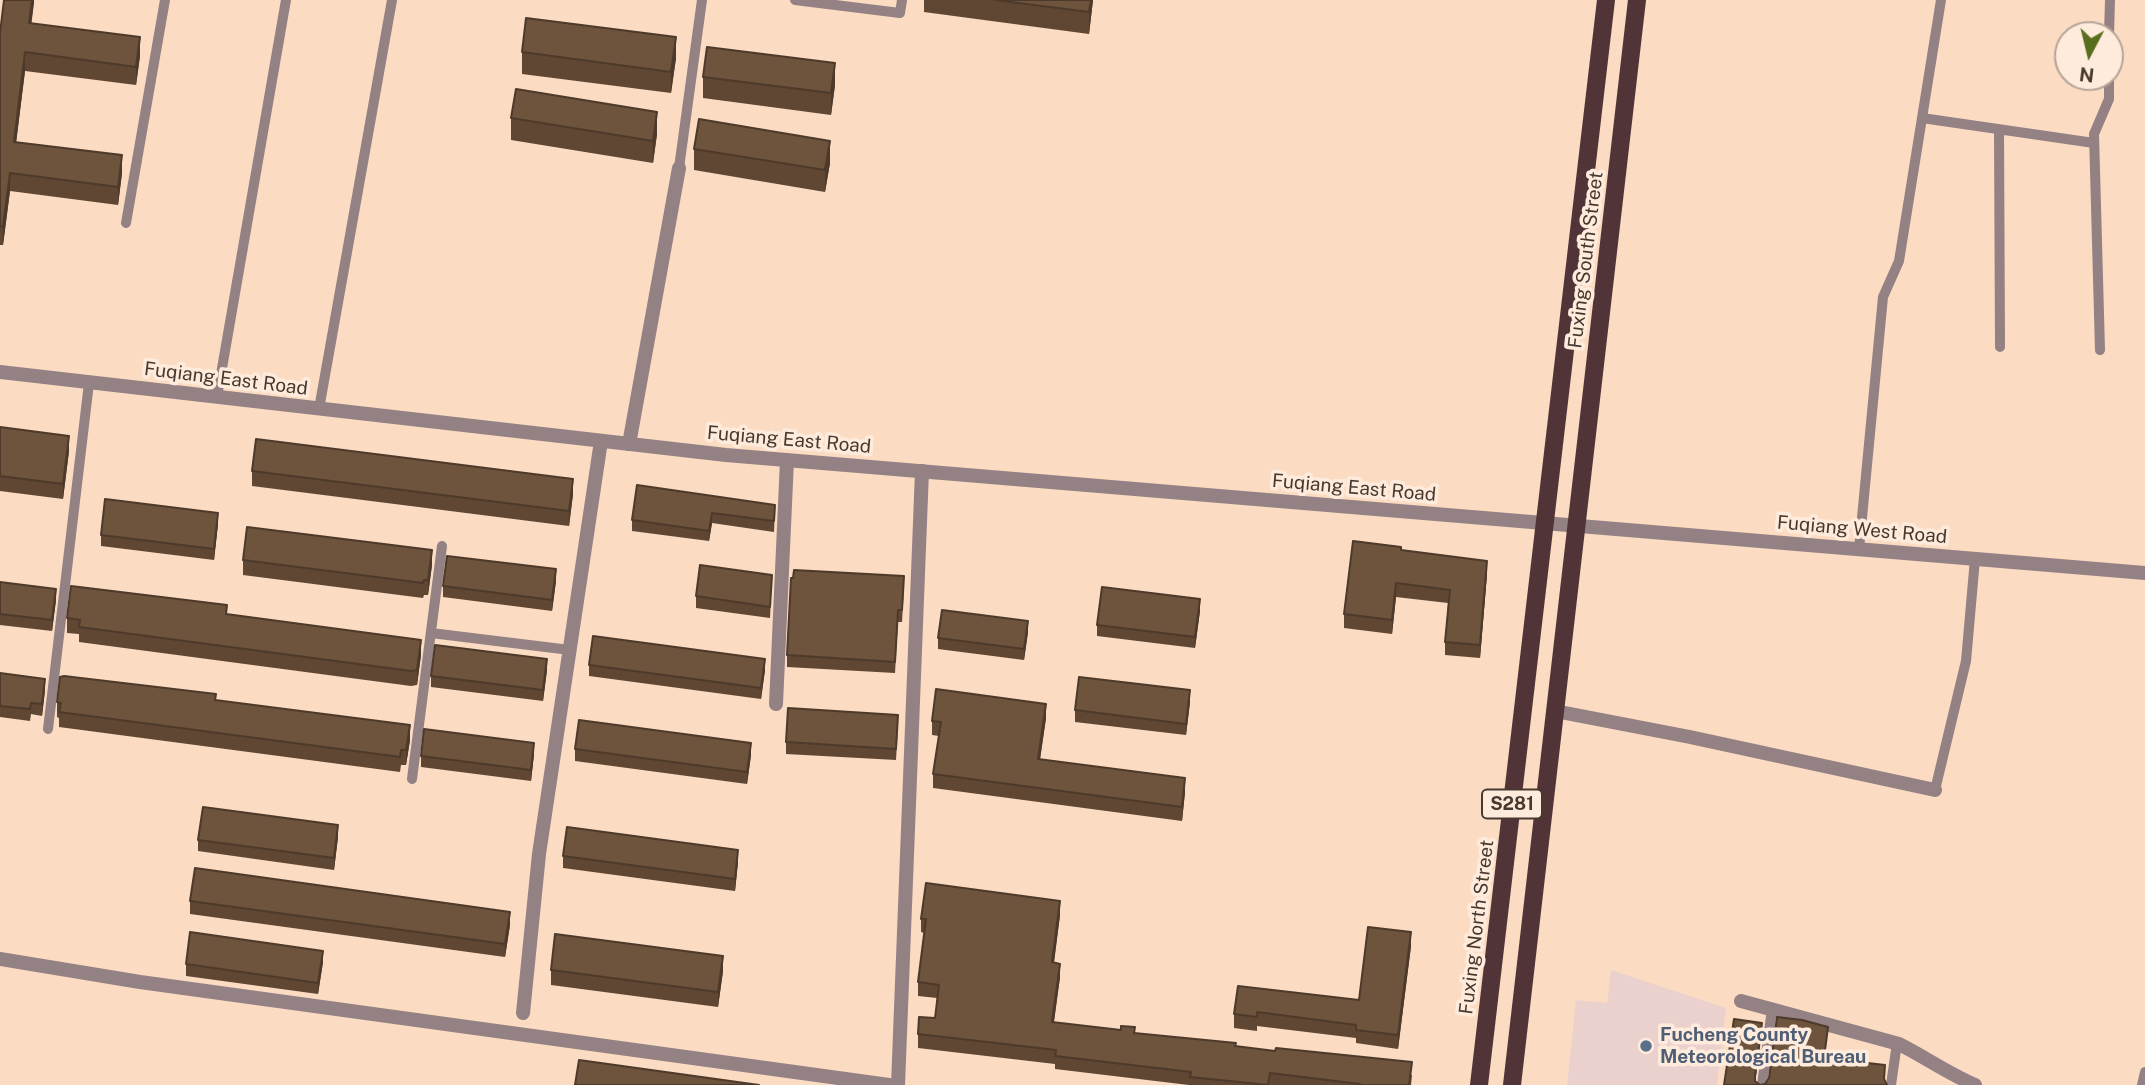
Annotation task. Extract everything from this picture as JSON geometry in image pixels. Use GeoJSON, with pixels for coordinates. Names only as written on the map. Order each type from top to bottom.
{"type":"FeatureCollection","features":[{"type":"Feature","properties":{"kind":"main road","name":"Fuxing South Street"},"geometry":{"type":"LineString","coordinates":[[1545,523],[1606,0]]}},
{"type":"Feature","properties":{"kind":"main road","name":"Fuxing South Street"},"geometry":{"type":"LineString","coordinates":[[1577,526],[1637,0]]}},
{"type":"Feature","properties":{"kind":"main road","name":"Fuxing North Street"},"geometry":{"type":"LineString","coordinates":[[1479,1085],[1545,523]]}},
{"type":"Feature","properties":{"kind":"main road","name":"S281"},"geometry":{"type":"LineString","coordinates":[[1512,1085],[1577,526]]}},
{"type":"Feature","properties":{"kind":"street"},"geometry":{"type":"LineString","coordinates":[[629,444],[679,168]]}},
{"type":"Feature","properties":{"kind":"street","name":"Fuqiang East Road"},"geometry":{"type":"LineString","coordinates":[[0,372],[787,460],[1577,526]]}},
{"type":"Feature","properties":{"kind":"street"},"geometry":{"type":"LineString","coordinates":[[523,1013],[539,854],[601,441]]}},
{"type":"Feature","properties":{"kind":"street"},"geometry":{"type":"LineString","coordinates":[[776,704],[787,460]]}},
{"type":"Feature","properties":{"kind":"street"},"geometry":{"type":"LineString","coordinates":[[898,1085],[922,471]]}},
{"type":"Feature","properties":{"kind":"street","name":"Fuqiang West Road"},"geometry":{"type":"LineString","coordinates":[[1577,526],[2145,573]]}},
{"type":"Feature","properties":{"kind":"street"},"geometry":{"type":"LineString","coordinates":[[1555,712],[1690,737],[1935,790]]}},
{"type":"Feature","properties":{"kind":"street"},"geometry":{"type":"LineString","coordinates":[[0,959],[140,982],[889,1085]]}},
{"type":"Feature","properties":{"kind":"street"},"geometry":{"type":"LineString","coordinates":[[1741,1001],[1896,1043],[1923,1056],[1945,1072],[1975,1085]]}},
{"type":"Feature","properties":{"kind":"lane"},"geometry":{"type":"LineString","coordinates":[[126,223],[165,0]]}},
{"type":"Feature","properties":{"kind":"lane"},"geometry":{"type":"LineString","coordinates":[[216,397],[285,0]]}},
{"type":"Feature","properties":{"kind":"lane"},"geometry":{"type":"LineString","coordinates":[[319,409],[393,0]]}},
{"type":"Feature","properties":{"kind":"lane"},"geometry":{"type":"LineString","coordinates":[[679,168],[702,0]]}},
{"type":"Feature","properties":{"kind":"lane"},"geometry":{"type":"LineString","coordinates":[[795,0],[900,13],[902,0]]}},
{"type":"Feature","properties":{"kind":"lane"},"geometry":{"type":"LineString","coordinates":[[1859,549],[1883,298],[1899,261],[1941,0]]}},
{"type":"Feature","properties":{"kind":"lane"},"geometry":{"type":"LineString","coordinates":[[2109,21],[2110,0]]}},
{"type":"Feature","properties":{"kind":"lane"},"geometry":{"type":"LineString","coordinates":[[2100,350],[2094,143],[2097,123],[2104,114],[2109,91]]}},
{"type":"Feature","properties":{"kind":"lane"},"geometry":{"type":"LineString","coordinates":[[1922,118],[2094,143]]}},
{"type":"Feature","properties":{"kind":"lane"},"geometry":{"type":"LineString","coordinates":[[1999,130],[2000,347]]}},
{"type":"Feature","properties":{"kind":"lane"},"geometry":{"type":"LineString","coordinates":[[48,729],[89,383]]}},
{"type":"Feature","properties":{"kind":"lane"},"geometry":{"type":"LineString","coordinates":[[412,779],[442,546]]}},
{"type":"Feature","properties":{"kind":"lane"},"geometry":{"type":"LineString","coordinates":[[1935,790],[1966,661],[1975,559]]}},
{"type":"Feature","properties":{"kind":"lane"},"geometry":{"type":"LineString","coordinates":[[431,633],[570,650]]}},
{"type":"Feature","properties":{"kind":"lane"},"geometry":{"type":"LineString","coordinates":[[1762,1085],[1772,1009]]}},
{"type":"Feature","properties":{"kind":"lane"},"geometry":{"type":"LineString","coordinates":[[1891,1085],[1896,1043]]}},
{"type":"Feature","properties":{"kind":"lane"},"geometry":{"type":"LineString","coordinates":[[2142,1085],[2145,1072]]}},
{"type":"Feature","properties":{"kind":"shaded area","name":"Fucheng County Meteorological Bureau"},"geometry":{"type":"Polygon","coordinates":[[[1611,970],[1726,1008],[1717,1085],[1567,1085],[1576,1000],[1607,1003],[1611,970]]]}},
{"type":"Feature","properties":{"kind":"building"},"geometry":{"type":"Polygon","coordinates":[[[4,0],[32,0],[29,23],[140,37],[136,67],[25,52],[14,142],[122,155],[118,187],[10,173],[3,227],[0,226],[0,33],[4,0]]]}},
{"type":"Feature","properties":{"kind":"building"},"geometry":{"type":"Polygon","coordinates":[[[995,0],[1091,0],[1089,12],[995,0]]]}},
{"type":"Feature","properties":{"kind":"building"},"geometry":{"type":"Polygon","coordinates":[[[526,18],[676,37],[671,72],[522,52],[526,18]]]}},
{"type":"Feature","properties":{"kind":"building"},"geometry":{"type":"Polygon","coordinates":[[[707,47],[835,63],[831,93],[703,77],[707,47]]]}},
{"type":"Feature","properties":{"kind":"building"},"geometry":{"type":"Polygon","coordinates":[[[516,89],[657,112],[653,141],[511,118],[516,89]]]}},
{"type":"Feature","properties":{"kind":"building"},"geometry":{"type":"Polygon","coordinates":[[[699,119],[830,141],[825,170],[694,149],[699,119]]]}},
{"type":"Feature","properties":{"kind":"building"},"geometry":{"type":"Polygon","coordinates":[[[0,427],[69,436],[63,484],[0,476],[0,427]]]}},
{"type":"Feature","properties":{"kind":"building"},"geometry":{"type":"Polygon","coordinates":[[[256,439],[573,479],[569,511],[252,471],[256,439]]]}},
{"type":"Feature","properties":{"kind":"building"},"geometry":{"type":"Polygon","coordinates":[[[637,485],[775,505],[774,521],[712,513],[709,531],[632,520],[637,485]]]}},
{"type":"Feature","properties":{"kind":"building"},"geometry":{"type":"Polygon","coordinates":[[[105,499],[218,513],[214,549],[101,535],[105,499]]]}},
{"type":"Feature","properties":{"kind":"building"},"geometry":{"type":"Polygon","coordinates":[[[247,527],[432,550],[428,580],[423,583],[243,560],[247,527]]]}},
{"type":"Feature","properties":{"kind":"building"},"geometry":{"type":"Polygon","coordinates":[[[1353,541],[1487,561],[1480,645],[1445,642],[1450,590],[1396,583],[1392,620],[1344,614],[1353,541]]]}},
{"type":"Feature","properties":{"kind":"building"},"geometry":{"type":"Polygon","coordinates":[[[447,556],[556,569],[552,600],[443,586],[447,556]]]}},
{"type":"Feature","properties":{"kind":"building"},"geometry":{"type":"Polygon","coordinates":[[[700,565],[772,575],[770,607],[696,596],[700,565]]]}},
{"type":"Feature","properties":{"kind":"building"},"geometry":{"type":"Polygon","coordinates":[[[794,570],[904,576],[902,610],[898,610],[895,662],[787,655],[791,578],[794,570]]]}},
{"type":"Feature","properties":{"kind":"building"},"geometry":{"type":"Polygon","coordinates":[[[0,582],[56,589],[52,620],[0,614],[0,582]]]}},
{"type":"Feature","properties":{"kind":"building"},"geometry":{"type":"Polygon","coordinates":[[[71,586],[227,605],[226,614],[421,640],[417,670],[79,627],[80,620],[67,618],[71,586]]]}},
{"type":"Feature","properties":{"kind":"building"},"geometry":{"type":"Polygon","coordinates":[[[1102,587],[1200,599],[1195,637],[1097,625],[1102,587]]]}},
{"type":"Feature","properties":{"kind":"building"},"geometry":{"type":"Polygon","coordinates":[[[942,610],[1028,621],[1024,649],[938,638],[942,610]]]}},
{"type":"Feature","properties":{"kind":"building"},"geometry":{"type":"Polygon","coordinates":[[[593,636],[765,659],[761,688],[589,665],[593,636]]]}},
{"type":"Feature","properties":{"kind":"building"},"geometry":{"type":"Polygon","coordinates":[[[435,645],[547,659],[543,690],[431,676],[435,645]]]}},
{"type":"Feature","properties":{"kind":"building"},"geometry":{"type":"Polygon","coordinates":[[[0,673],[45,679],[42,704],[31,703],[30,709],[0,706],[0,673]]]}},
{"type":"Feature","properties":{"kind":"building"},"geometry":{"type":"Polygon","coordinates":[[[60,677],[216,694],[215,700],[410,725],[406,750],[401,750],[400,757],[59,712],[61,703],[57,702],[60,677]]]}},
{"type":"Feature","properties":{"kind":"building"},"geometry":{"type":"Polygon","coordinates":[[[1079,677],[1190,690],[1186,724],[1075,710],[1079,677]]]}},
{"type":"Feature","properties":{"kind":"building"},"geometry":{"type":"Polygon","coordinates":[[[936,689],[1046,704],[1038,759],[1185,778],[1182,807],[933,774],[941,722],[932,721],[936,689]]]}},
{"type":"Feature","properties":{"kind":"building"},"geometry":{"type":"Polygon","coordinates":[[[788,708],[898,715],[896,749],[786,742],[788,708]]]}},
{"type":"Feature","properties":{"kind":"building"},"geometry":{"type":"Polygon","coordinates":[[[579,720],[751,743],[747,772],[575,749],[579,720]]]}},
{"type":"Feature","properties":{"kind":"building"},"geometry":{"type":"Polygon","coordinates":[[[424,729],[534,743],[531,770],[421,756],[424,729]]]}},
{"type":"Feature","properties":{"kind":"building"},"geometry":{"type":"Polygon","coordinates":[[[203,807],[338,825],[334,858],[198,840],[203,807]]]}},
{"type":"Feature","properties":{"kind":"building"},"geometry":{"type":"Polygon","coordinates":[[[567,827],[738,850],[735,879],[563,856],[567,827]]]}},
{"type":"Feature","properties":{"kind":"building"},"geometry":{"type":"Polygon","coordinates":[[[195,868],[510,912],[505,944],[190,901],[195,868]]]}},
{"type":"Feature","properties":{"kind":"building"},"geometry":{"type":"Polygon","coordinates":[[[926,883],[1060,901],[1052,962],[1060,964],[1052,1022],[1121,1030],[1121,1026],[1135,1027],[1134,1033],[1236,1043],[1235,1046],[1275,1051],[1276,1048],[1412,1062],[1409,1085],[1360,1085],[1270,1073],[1268,1085],[1190,1077],[1191,1072],[1055,1056],[1056,1050],[918,1034],[919,1017],[935,1018],[939,985],[918,982],[926,919],[921,919],[926,883]]]}},
{"type":"Feature","properties":{"kind":"building"},"geometry":{"type":"Polygon","coordinates":[[[1368,927],[1411,932],[1398,1035],[1356,1030],[1356,1025],[1257,1012],[1257,1017],[1234,1014],[1238,986],[1359,1000],[1368,927]]]}},
{"type":"Feature","properties":{"kind":"building"},"geometry":{"type":"Polygon","coordinates":[[[190,932],[323,951],[318,983],[186,964],[190,932]]]}},
{"type":"Feature","properties":{"kind":"building"},"geometry":{"type":"Polygon","coordinates":[[[555,934],[723,956],[718,992],[551,970],[555,934]]]}},
{"type":"Feature","properties":{"kind":"building"},"geometry":{"type":"Polygon","coordinates":[[[1777,1017],[1828,1027],[1824,1058],[1885,1065],[1884,1079],[1887,1085],[1760,1085],[1765,1084],[1769,1078],[1777,1017]]]}},
{"type":"Feature","properties":{"kind":"building"},"geometry":{"type":"Polygon","coordinates":[[[1734,1019],[1762,1023],[1755,1076],[1755,1081],[1760,1085],[1724,1085],[1734,1019]]]}},
{"type":"Feature","properties":{"kind":"building"},"geometry":{"type":"Polygon","coordinates":[[[579,1060],[759,1085],[575,1085],[579,1060]]]}},
{"type":"Feature","properties":{"kind":"place","name":"Fucheng County Meteorological Bureau"},"geometry":{"type":"Point","coordinates":[1646,1046]}}]}
